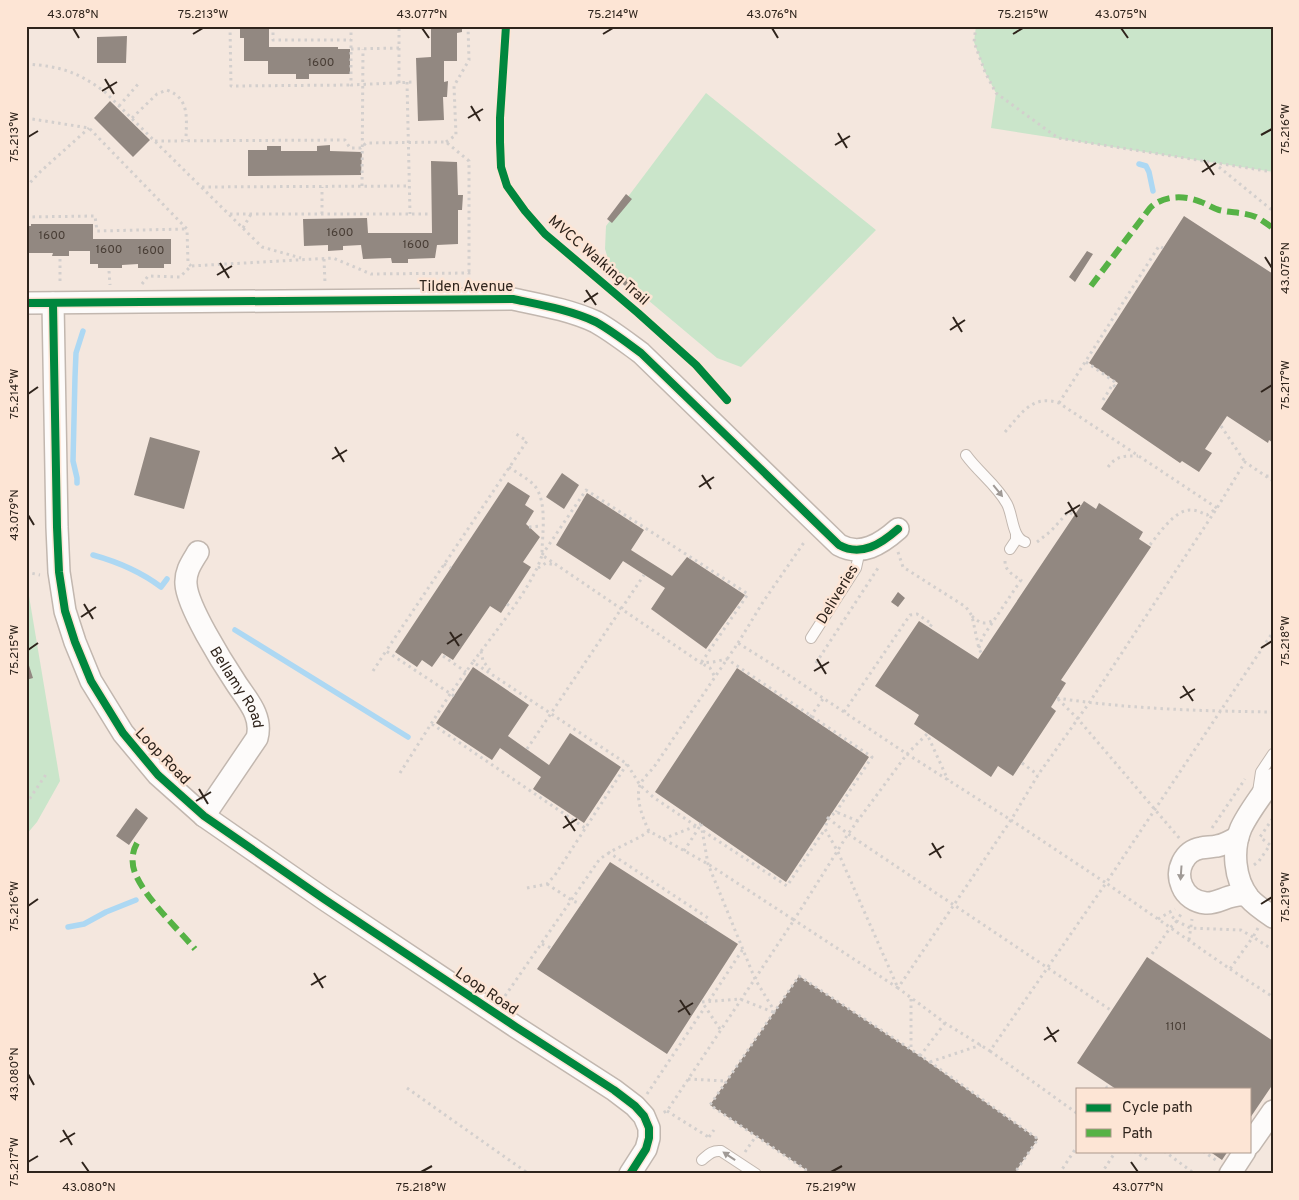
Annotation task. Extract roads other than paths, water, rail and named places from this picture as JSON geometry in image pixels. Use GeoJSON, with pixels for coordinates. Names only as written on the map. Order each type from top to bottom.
{"type":"FeatureCollection","features":[{"type":"Feature","properties":{"kind":"street","name":"Tilden Avenue"},"geometry":{"type":"LineString","coordinates":[[26,303],[55,291],[513,299],[560,309],[595,322],[618,336],[640,353],[687,396],[835,541],[844,547],[855,550]]}},
{"type":"Feature","properties":{"kind":"street","name":"Loop Road"},"geometry":{"type":"LineString","coordinates":[[55,291],[59,572],[65,611],[75,642],[91,681],[122,733],[158,775],[204,816],[324,899],[614,1090],[635,1106],[652,1109],[649,1128],[650,1138],[646,1149],[630,1174]]}},
{"type":"Feature","properties":{"kind":"street"},"geometry":{"type":"LineString","coordinates":[[855,550],[874,547],[887,538],[898,537]]}},
{"type":"Feature","properties":{"kind":"street","name":"Bellamy Road"},"geometry":{"type":"LineString","coordinates":[[198,552],[188,569],[186,583],[188,596],[221,658],[253,709],[259,726],[257,738],[204,816]]}},
{"type":"Feature","properties":{"kind":"street"},"geometry":{"type":"LineString","coordinates":[[1273,779],[1242,827],[1238,838],[1236,860],[1237,872],[1246,895],[1254,904],[1273,917]]}},
{"type":"Feature","properties":{"kind":"street"},"geometry":{"type":"LineString","coordinates":[[1238,838],[1217,846],[1194,850],[1182,861],[1179,876],[1184,891],[1196,901],[1215,902],[1232,895],[1246,895]]}},
{"type":"Feature","properties":{"kind":"street"},"geometry":{"type":"LineString","coordinates":[[1252,1141],[1273,1111]]}},
{"type":"Feature","properties":{"kind":"street"},"geometry":{"type":"LineString","coordinates":[[1230,1174],[1244,1152]]}},
{"type":"Feature","properties":{"kind":"lane"},"geometry":{"type":"LineString","coordinates":[[966,454],[1003,498],[1010,512],[1016,540],[1009,552]]}},
{"type":"Feature","properties":{"kind":"lane"},"geometry":{"type":"LineString","coordinates":[[1016,534],[1020,540],[1028,543]]}},
{"type":"Feature","properties":{"kind":"lane","name":"Deliveries"},"geometry":{"type":"LineString","coordinates":[[811,638],[856,568],[858,559],[855,550]]}},
{"type":"Feature","properties":{"kind":"lane"},"geometry":{"type":"LineString","coordinates":[[1257,803],[1261,772],[1273,754]]}},
{"type":"Feature","properties":{"kind":"lane"},"geometry":{"type":"LineString","coordinates":[[702,1160],[710,1152],[721,1151],[756,1174]]}},
{"type":"Feature","properties":{"kind":"waterway"},"geometry":{"type":"LineString","coordinates":[[1139,164],[1146,166],[1153,191]]}},
{"type":"Feature","properties":{"kind":"waterway"},"geometry":{"type":"LineString","coordinates":[[77,483],[73,461],[75,377],[76,353],[83,331]]}},
{"type":"Feature","properties":{"kind":"waterway"},"geometry":{"type":"LineString","coordinates":[[93,555],[128,568],[145,576],[161,587],[167,579]]}},
{"type":"Feature","properties":{"kind":"waterway"},"geometry":{"type":"LineString","coordinates":[[235,630],[408,737]]}},
{"type":"Feature","properties":{"kind":"waterway"},"geometry":{"type":"LineString","coordinates":[[68,927],[84,924],[106,912],[136,900]]}}]}
